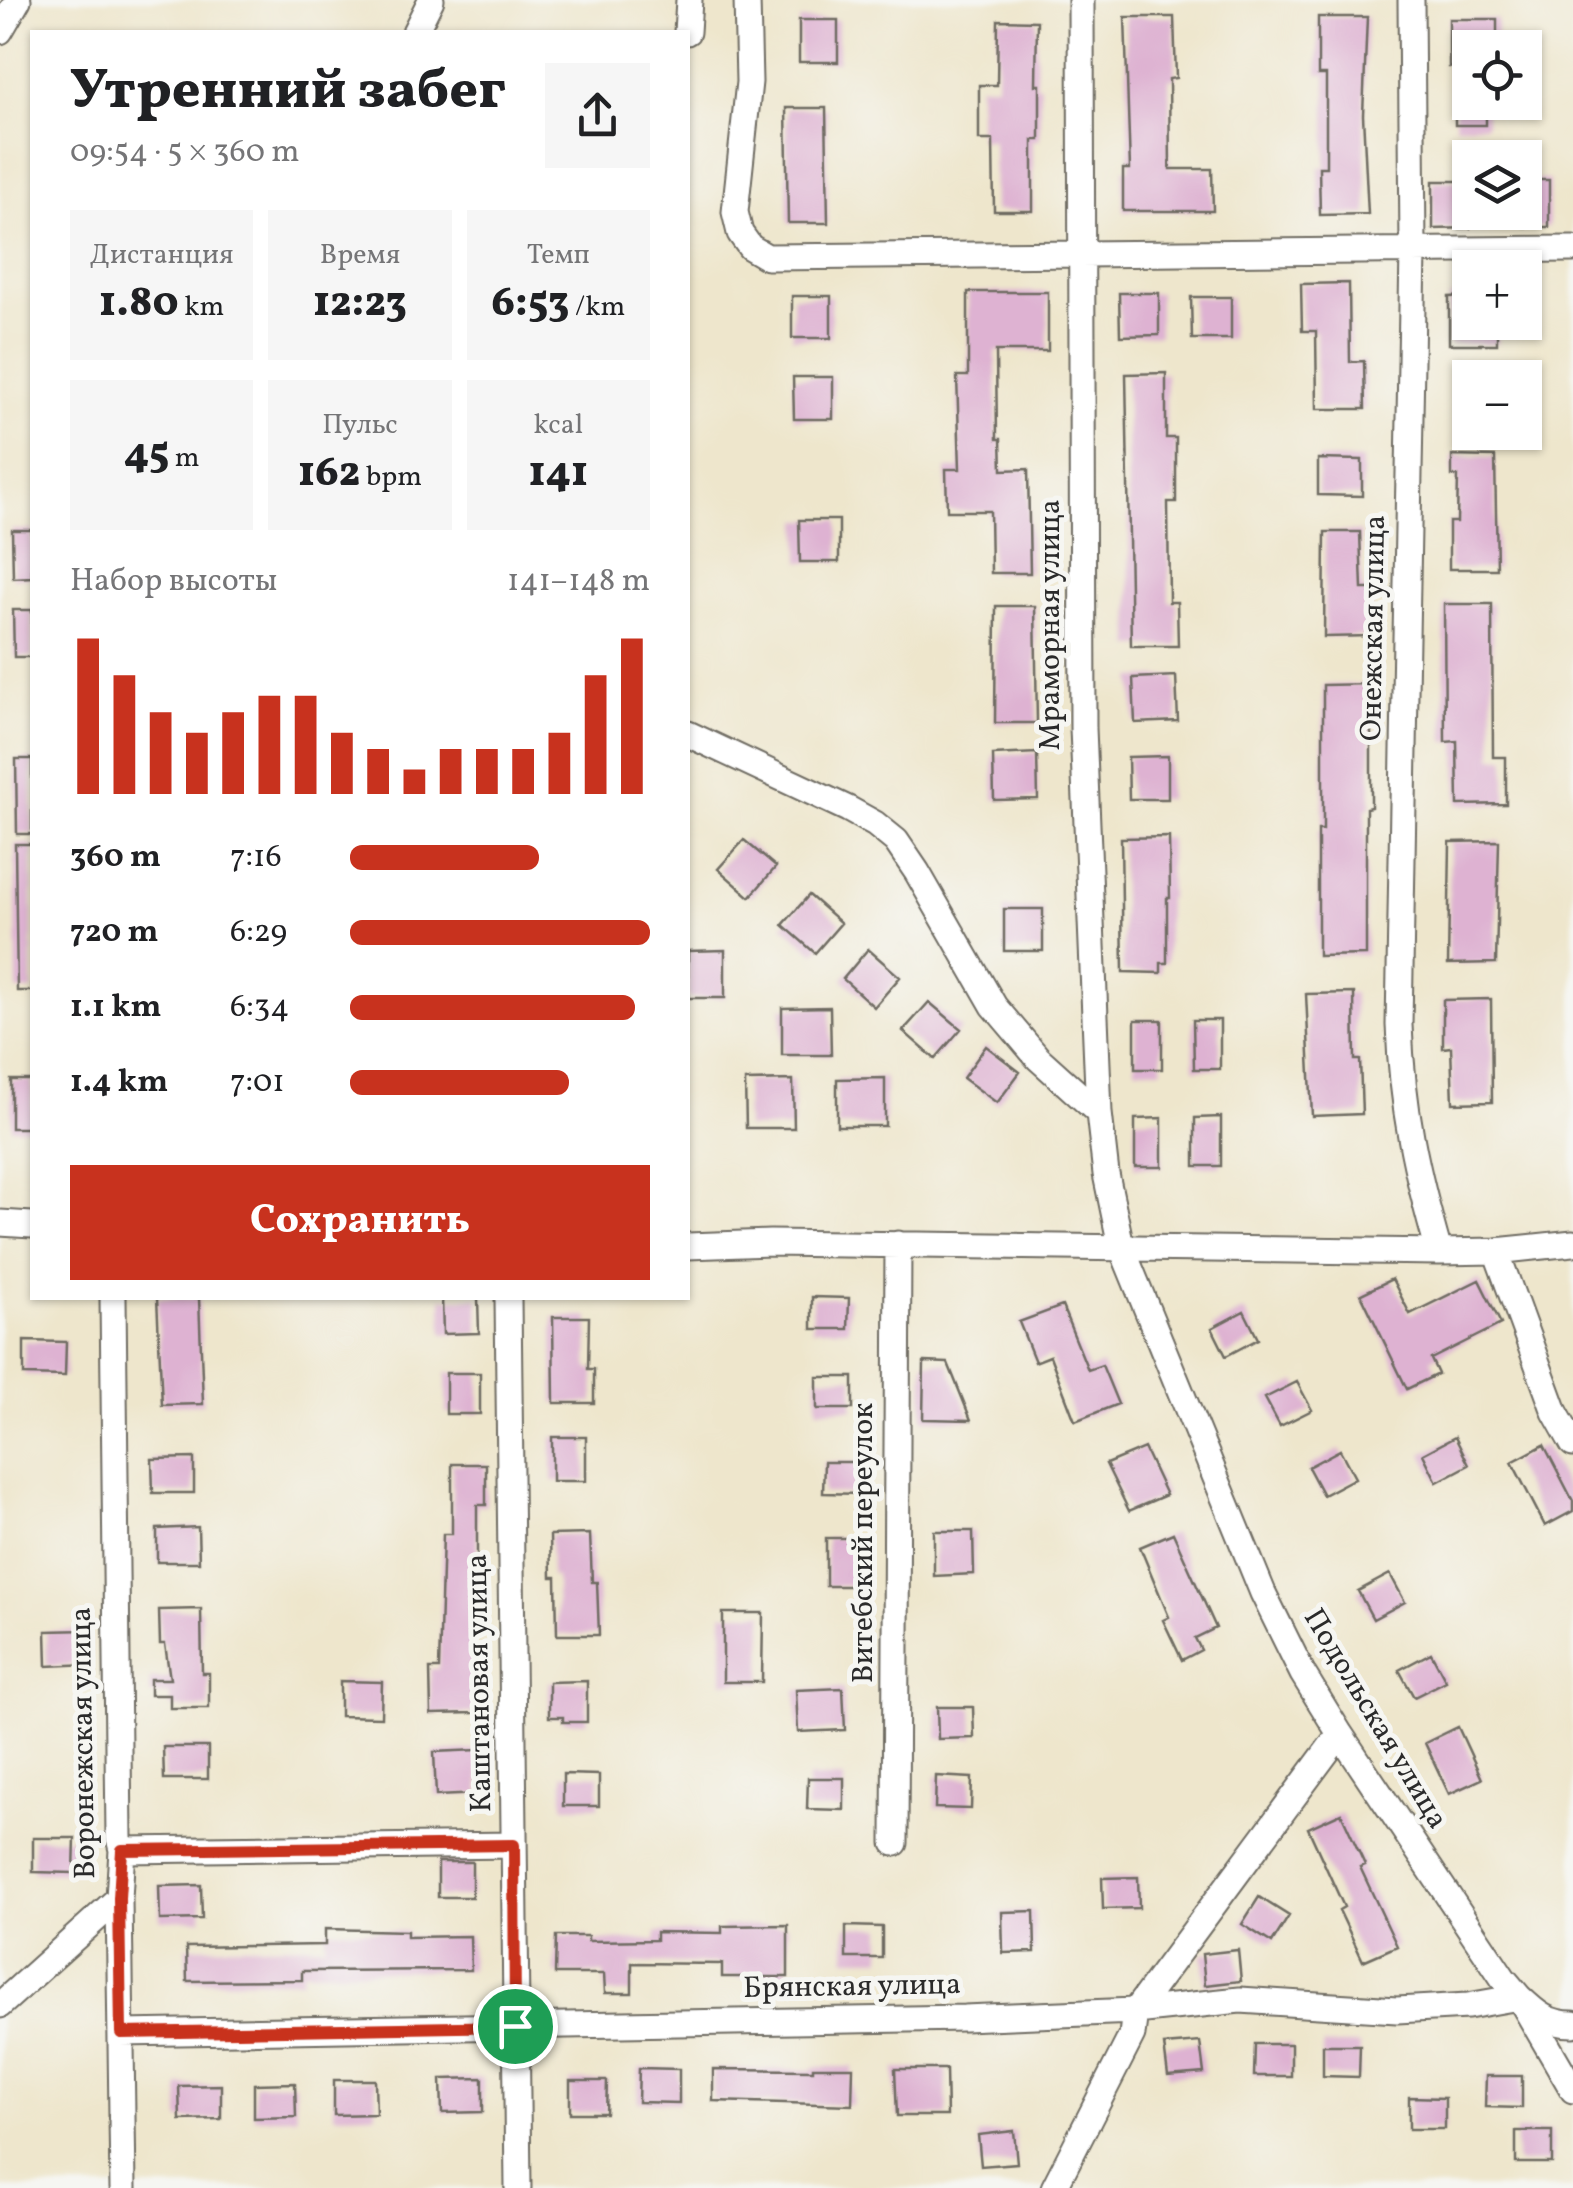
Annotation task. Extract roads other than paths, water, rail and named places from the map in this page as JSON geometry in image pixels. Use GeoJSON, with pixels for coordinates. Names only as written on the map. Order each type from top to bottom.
{"type":"FeatureCollection","features":[{"type":"Feature","properties":{"kind":"street"},"geometry":{"type":"LineString","coordinates":[[0,31],[18,0]]}},
{"type":"Feature","properties":{"kind":"street"},"geometry":{"type":"LineString","coordinates":[[417,30],[432,0]]}},
{"type":"Feature","properties":{"kind":"street"},"geometry":{"type":"LineString","coordinates":[[687,30],[689,0]]}},
{"type":"Feature","properties":{"kind":"street"},"geometry":{"type":"LineString","coordinates":[[747,0],[748,82],[736,212],[740,234],[750,248],[767,257],[1573,249]]}},
{"type":"Feature","properties":{"kind":"street","name":"Мраморная улица"},"geometry":{"type":"LineString","coordinates":[[1081,0],[1083,728],[1099,1113],[1106,1174],[1122,1246]]}},
{"type":"Feature","properties":{"kind":"street","name":"Онежская улица"},"geometry":{"type":"LineString","coordinates":[[1410,0],[1413,251],[1399,1025],[1408,1129],[1439,1252]]}},
{"type":"Feature","properties":{"kind":"street"},"geometry":{"type":"LineString","coordinates":[[690,735],[848,809],[876,824],[896,841],[994,1006],[1038,1058],[1099,1113]]}},
{"type":"Feature","properties":{"kind":"street"},"geometry":{"type":"LineString","coordinates":[[0,1224],[30,1225]]}},
{"type":"Feature","properties":{"kind":"street"},"geometry":{"type":"LineString","coordinates":[[690,1246],[898,1244],[1439,1252],[1573,1243]]}},
{"type":"Feature","properties":{"kind":"street","name":"Витебский переулок"},"geometry":{"type":"LineString","coordinates":[[895,1843],[898,1244]]}},
{"type":"Feature","properties":{"kind":"street","name":"Подольская улица"},"geometry":{"type":"LineString","coordinates":[[1122,1246],[1263,1593],[1303,1674],[1502,1978],[1519,1997],[1573,2090]]}},
{"type":"Feature","properties":{"kind":"street"},"geometry":{"type":"LineString","coordinates":[[1496,1251],[1555,1412],[1573,1444]]}},
{"type":"Feature","properties":{"kind":"street","name":"Воронежская улица"},"geometry":{"type":"LineString","coordinates":[[113,1300],[123,2188]]}},
{"type":"Feature","properties":{"kind":"street","name":"Каштановая улица"},"geometry":{"type":"LineString","coordinates":[[508,1300],[518,2188]]}},
{"type":"Feature","properties":{"kind":"street"},"geometry":{"type":"LineString","coordinates":[[1054,2188],[1132,2035],[1135,2011],[1340,1734]]}},
{"type":"Feature","properties":{"kind":"street"},"geometry":{"type":"LineString","coordinates":[[122,1850],[514,1845]]}},
{"type":"Feature","properties":{"kind":"street"},"geometry":{"type":"LineString","coordinates":[[0,2005],[119,1898]]}},
{"type":"Feature","properties":{"kind":"street"},"geometry":{"type":"LineString","coordinates":[[1519,1997],[1541,2017],[1556,2024],[1573,2024]]}},
{"type":"Feature","properties":{"kind":"street","name":"Брянская улица"},"geometry":{"type":"LineString","coordinates":[[121,2033],[964,2018],[1135,2011],[1240,2000],[1398,2010],[1468,2006],[1519,1997]]}}]}
